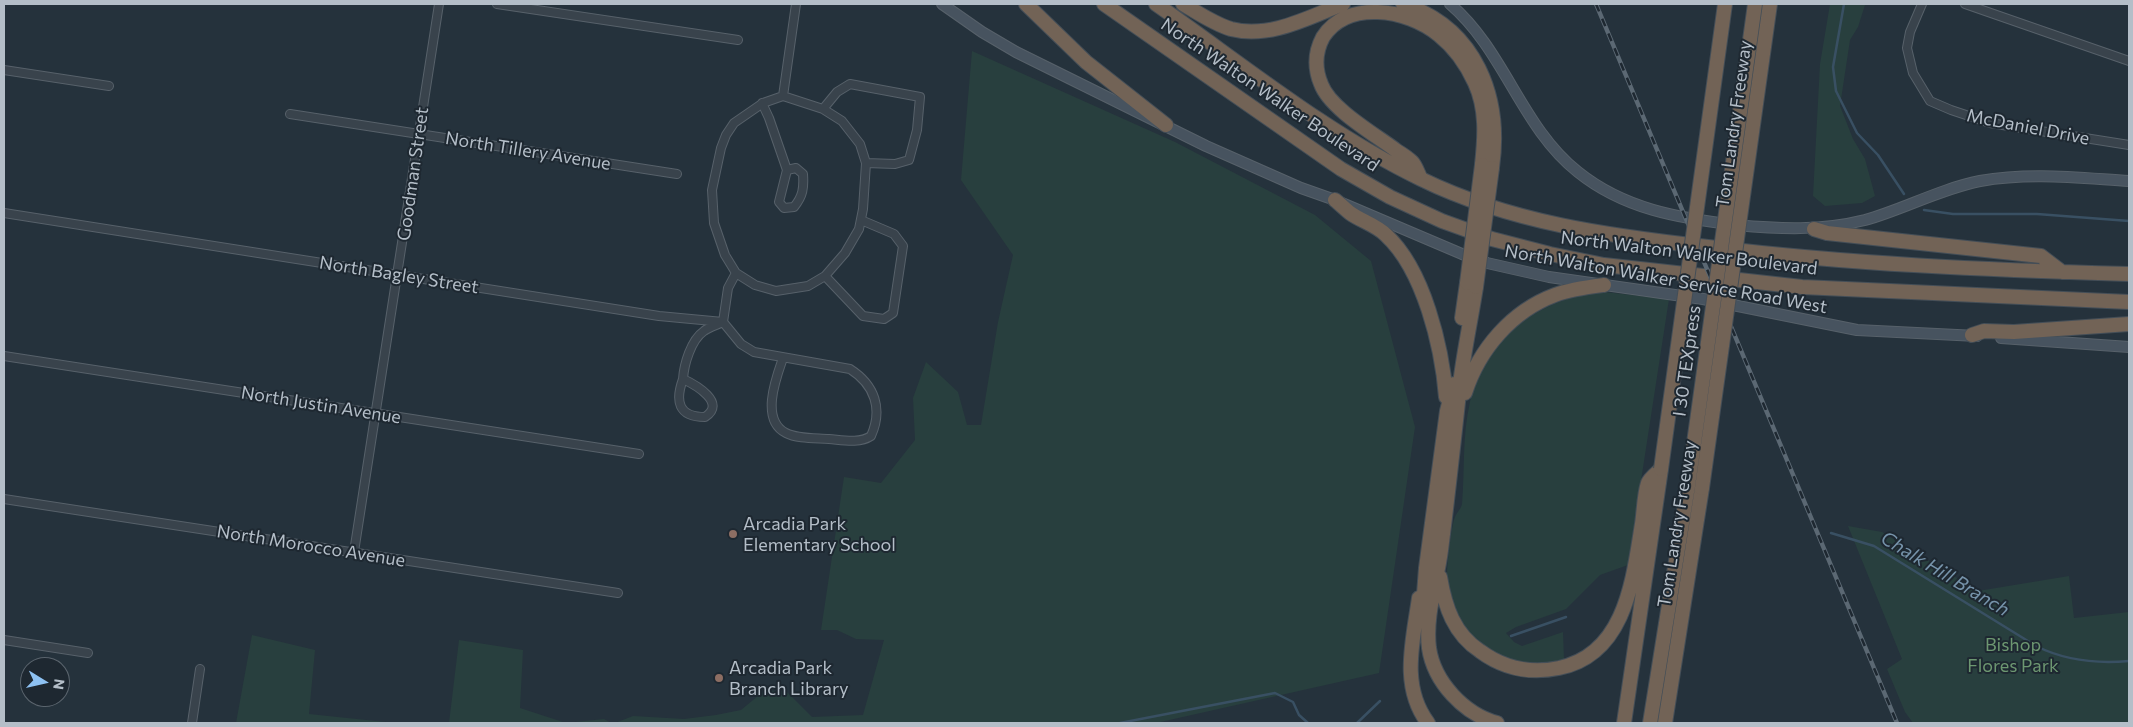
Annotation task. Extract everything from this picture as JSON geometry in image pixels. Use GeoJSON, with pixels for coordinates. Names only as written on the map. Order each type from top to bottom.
{"type":"FeatureCollection","features":[{"type":"Feature","properties":{"kind":"highway"},"geometry":{"type":"LineString","coordinates":[[1026,4],[1086,62],[1166,126]]}},
{"type":"Feature","properties":{"kind":"highway","name":"North Walton Walker Boulevard"},"geometry":{"type":"LineString","coordinates":[[1104,4],[1341,169],[1390,197],[1442,221],[1492,239],[1550,254],[1604,264],[1802,287],[2129,302]]}},
{"type":"Feature","properties":{"kind":"highway","name":"North Walton Walker Boulevard"},"geometry":{"type":"LineString","coordinates":[[1156,4],[1316,117],[1358,144],[1420,179],[1471,201],[1519,216],[1569,228],[1619,236],[1810,258],[2129,274]]}},
{"type":"Feature","properties":{"kind":"highway"},"geometry":{"type":"LineString","coordinates":[[1183,4],[1232,29],[1250,31],[1287,26],[1343,4]]}},
{"type":"Feature","properties":{"kind":"highway"},"geometry":{"type":"LineString","coordinates":[[1403,4],[1425,13],[1456,36],[1479,69],[1487,88],[1495,127],[1487,166],[1471,285],[1454,383],[1453,412],[1432,569],[1420,639],[1423,661],[1429,676],[1445,700],[1476,723]]}},
{"type":"Feature","properties":{"kind":"highway","name":"Tom Landry Freeway"},"geometry":{"type":"LineString","coordinates":[[1624,723],[1656,478],[1725,4]]}},
{"type":"Feature","properties":{"kind":"highway","name":"I 30 TEXpress"},"geometry":{"type":"LineString","coordinates":[[1650,723],[1695,487],[1755,4]]}},
{"type":"Feature","properties":{"kind":"highway","name":"Tom Landry Freeway"},"geometry":{"type":"LineString","coordinates":[[1665,723],[1695,487],[1770,4]]}},
{"type":"Feature","properties":{"kind":"highway"},"geometry":{"type":"LineString","coordinates":[[1420,179],[1413,162],[1345,112],[1322,87],[1317,74],[1316,59],[1318,46],[1328,28],[1346,13],[1374,8],[1405,15],[1422,23],[1439,35],[1453,49],[1475,83],[1481,102],[1485,122],[1487,166]]}},
{"type":"Feature","properties":{"kind":"highway"},"geometry":{"type":"LineString","coordinates":[[1335,200],[1349,213],[1384,233],[1405,256],[1413,270],[1439,346],[1453,412]]}},
{"type":"Feature","properties":{"kind":"highway"},"geometry":{"type":"LineString","coordinates":[[1814,229],[1827,233],[2041,256],[2062,272]]}},
{"type":"Feature","properties":{"kind":"highway"},"geometry":{"type":"LineString","coordinates":[[1453,412],[1473,372],[1499,334],[1513,320],[1524,311],[1557,294],[1604,285]]}},
{"type":"Feature","properties":{"kind":"highway"},"geometry":{"type":"LineString","coordinates":[[1972,335],[1984,331],[2014,332],[2129,324]]}},
{"type":"Feature","properties":{"kind":"highway"},"geometry":{"type":"LineString","coordinates":[[1432,569],[1452,620],[1474,648],[1504,665],[1519,669],[1550,670],[1565,666],[1589,654],[1611,632],[1620,618],[1632,583],[1656,478]]}},
{"type":"Feature","properties":{"kind":"highway"},"geometry":{"type":"LineString","coordinates":[[1428,723],[1418,706],[1410,676],[1410,660],[1419,598],[1432,569]]}},
{"type":"Feature","properties":{"kind":"highway"},"geometry":{"type":"LineString","coordinates":[[1432,569],[1429,648],[1434,664],[1444,683],[1457,699],[1473,712],[1497,723]]}},
{"type":"Feature","properties":{"kind":"main road"},"geometry":{"type":"LineString","coordinates":[[942,4],[982,32],[1016,52],[1166,126]]}},
{"type":"Feature","properties":{"kind":"main road","name":"North Walton Walker Boulevard"},"geometry":{"type":"LineString","coordinates":[[1450,4],[1478,32],[1540,133],[1563,158],[1597,186],[1620,199],[1670,216],[1761,227],[1814,229],[1866,219],[1957,186],[2006,177],[2029,175],[2129,181]]}},
{"type":"Feature","properties":{"kind":"main road","name":"North Walton Walker Service Road West"},"geometry":{"type":"LineString","coordinates":[[1166,126],[1252,168],[1487,263],[1549,277],[1703,299],[1857,330],[1972,335],[2129,347]]}},
{"type":"Feature","properties":{"kind":"street","name":"Goodman Street"},"geometry":{"type":"LineString","coordinates":[[354,552],[439,4]]}},
{"type":"Feature","properties":{"kind":"street"},"geometry":{"type":"LineString","coordinates":[[497,4],[738,40]]}},
{"type":"Feature","properties":{"kind":"street"},"geometry":{"type":"LineString","coordinates":[[783,96],[796,4]]}},
{"type":"Feature","properties":{"kind":"street","name":"McDaniel Drive"},"geometry":{"type":"LineString","coordinates":[[1922,4],[1910,32],[1907,48],[1913,73],[1930,101],[1990,123],[2129,145]]}},
{"type":"Feature","properties":{"kind":"street"},"geometry":{"type":"LineString","coordinates":[[1965,4],[2129,61]]}},
{"type":"Feature","properties":{"kind":"street"},"geometry":{"type":"LineString","coordinates":[[4,70],[109,86]]}},
{"type":"Feature","properties":{"kind":"street"},"geometry":{"type":"LineString","coordinates":[[823,109],[837,92],[850,84],[920,97],[916,130],[909,160],[895,164],[866,163]]}},
{"type":"Feature","properties":{"kind":"street"},"geometry":{"type":"LineString","coordinates":[[783,96],[823,109],[842,121],[860,144],[866,163],[860,220],[852,242],[825,276],[808,286],[776,291],[755,285],[736,273],[725,255],[714,222],[712,190],[721,148],[726,135],[734,123],[762,103],[783,96]]}},
{"type":"Feature","properties":{"kind":"street"},"geometry":{"type":"LineString","coordinates":[[762,103],[787,170],[778,202],[784,208],[794,207],[802,196],[804,184],[803,174],[796,168],[787,170]]}},
{"type":"Feature","properties":{"kind":"street","name":"North Tillery Avenue"},"geometry":{"type":"LineString","coordinates":[[290,114],[677,174]]}},
{"type":"Feature","properties":{"kind":"street","name":"North Bagley Street"},"geometry":{"type":"LineString","coordinates":[[4,213],[659,316],[723,322]]}},
{"type":"Feature","properties":{"kind":"street"},"geometry":{"type":"LineString","coordinates":[[825,276],[863,316],[884,319],[893,313],[902,246],[894,234],[860,220]]}},
{"type":"Feature","properties":{"kind":"street"},"geometry":{"type":"LineString","coordinates":[[736,273],[728,288],[723,322],[741,344],[754,352],[850,369],[860,375],[870,386],[876,401],[876,425],[871,436],[858,440],[818,438],[788,434],[780,429],[772,410],[772,397],[773,385],[783,358]]}},
{"type":"Feature","properties":{"kind":"street"},"geometry":{"type":"LineString","coordinates":[[683,379],[710,396],[712,410],[705,417],[692,416],[683,409],[679,404],[679,392],[684,366],[691,350],[703,331],[723,322]]}},
{"type":"Feature","properties":{"kind":"street","name":"North Justin Avenue"},"geometry":{"type":"LineString","coordinates":[[4,356],[639,454]]}},
{"type":"Feature","properties":{"kind":"street","name":"North Morocco Avenue"},"geometry":{"type":"LineString","coordinates":[[4,499],[618,593]]}},
{"type":"Feature","properties":{"kind":"street"},"geometry":{"type":"LineString","coordinates":[[4,640],[88,653]]}},
{"type":"Feature","properties":{"kind":"street"},"geometry":{"type":"LineString","coordinates":[[192,723],[200,669]]}},
{"type":"Feature","properties":{"kind":"green space"},"geometry":{"type":"Polygon","coordinates":[[[1830,4],[1865,5],[1858,27],[1850,40],[1840,106],[1853,139],[1865,159],[1875,196],[1862,203],[1825,206],[1813,196],[1820,64],[1830,4]]]}},
{"type":"Feature","properties":{"kind":"green space"},"geometry":{"type":"Polygon","coordinates":[[[972,51],[1175,142],[1315,215],[1371,261],[1415,427],[1379,673],[1156,723],[615,723],[633,716],[684,719],[741,710],[764,691],[786,691],[812,717],[863,715],[884,640],[856,639],[837,630],[821,630],[844,477],[881,483],[915,440],[913,398],[926,362],[958,392],[967,425],[981,425],[998,322],[1013,255],[961,180],[972,51]]]}},
{"type":"Feature","properties":{"kind":"green space"},"geometry":{"type":"Polygon","coordinates":[[[1604,292],[1669,299],[1628,565],[1600,575],[1566,609],[1516,627],[1506,633],[1514,642],[1522,646],[1563,632],[1564,659],[1533,663],[1517,661],[1489,651],[1476,642],[1466,630],[1455,613],[1447,577],[1452,528],[1462,504],[1465,440],[1470,402],[1477,379],[1488,359],[1502,340],[1519,325],[1538,312],[1558,302],[1604,292]]]}},
{"type":"Feature","properties":{"kind":"green space","name":"Bishop Flores Park"},"geometry":{"type":"Polygon","coordinates":[[[1848,526],[1882,532],[1978,591],[2069,576],[2074,618],[2129,612],[2129,723],[1913,723],[1905,712],[1887,669],[1902,659],[1848,526]]]}},
{"type":"Feature","properties":{"kind":"green space"},"geometry":{"type":"Polygon","coordinates":[[[252,635],[315,650],[309,714],[395,723],[236,723],[252,635]]]}},
{"type":"Feature","properties":{"kind":"green space"},"geometry":{"type":"Polygon","coordinates":[[[459,640],[523,650],[520,708],[566,723],[449,723],[459,640]]]}},
{"type":"Feature","properties":{"kind":"green space"},"geometry":{"type":"Polygon","coordinates":[[[604,719],[611,723],[566,723],[604,719]]]}},
{"type":"Feature","properties":{"kind":"waterway","name":"Chalk Hill Branch"},"geometry":{"type":"LineString","coordinates":[[1844,4],[1833,67],[1836,91],[1857,133],[1878,155],[1904,194]]}},
{"type":"Feature","properties":{"kind":"waterway","name":"Chalk Hill Branch"},"geometry":{"type":"LineString","coordinates":[[1924,210],[1953,214],[2037,214],[2129,221]]}},
{"type":"Feature","properties":{"kind":"waterway","name":"Chalk Hill Branch"},"geometry":{"type":"LineString","coordinates":[[1831,533],[1874,546],[2047,651],[2093,662],[2129,661]]}},
{"type":"Feature","properties":{"kind":"waterway","name":"Chalk Hill Branch"},"geometry":{"type":"LineString","coordinates":[[1511,636],[1566,617]]}},
{"type":"Feature","properties":{"kind":"waterway","name":"Chalk Hill Branch"},"geometry":{"type":"LineString","coordinates":[[1120,723],[1275,693],[1293,702],[1299,715],[1308,723]]}},
{"type":"Feature","properties":{"kind":"waterway","name":"Chalk Hill Branch"},"geometry":{"type":"LineString","coordinates":[[1357,723],[1380,701]]}},
{"type":"Feature","properties":{"kind":"railway"},"geometry":{"type":"LineString","coordinates":[[1596,4],[1897,723]]}},
{"type":"Feature","properties":{"kind":"place","name":"Arcadia Park Elementary School"},"geometry":{"type":"Point","coordinates":[733,534]}},
{"type":"Feature","properties":{"kind":"place","name":"Arcadia Park Branch Library"},"geometry":{"type":"Point","coordinates":[719,678]}}]}
